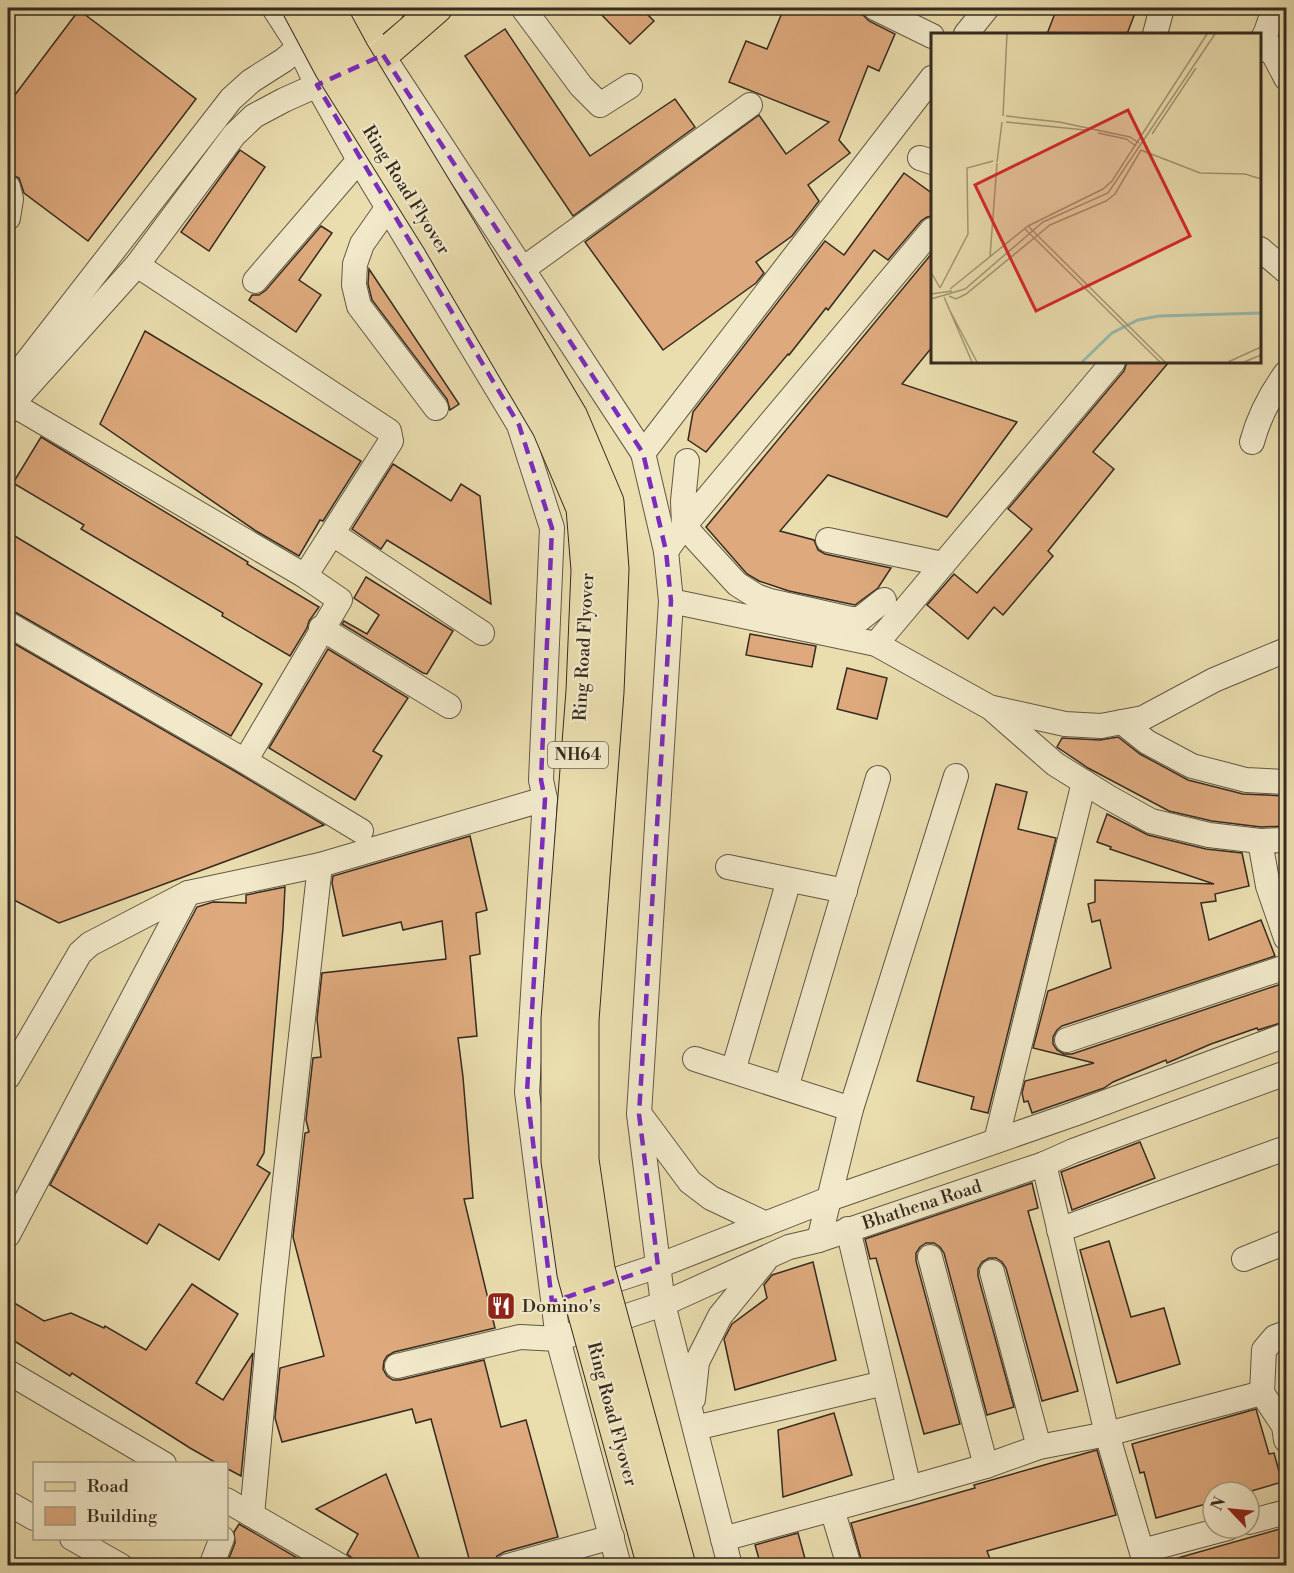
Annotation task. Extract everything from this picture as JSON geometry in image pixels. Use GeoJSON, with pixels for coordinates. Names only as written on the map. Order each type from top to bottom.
{"type":"FeatureCollection","features":[{"type":"Feature","properties":{"kind":"highway","name":"Ring Road Flyover"},"geometry":{"type":"LineString","coordinates":[[299,8],[331,68],[438,239],[549,428],[583,508],[588,570],[583,691],[558,1019],[558,1161],[574,1274],[654,1566]]}},
{"type":"Feature","properties":{"kind":"highway","name":"Ring Road Flyover"},"geometry":{"type":"LineString","coordinates":[[328,8],[352,52],[571,417],[607,502],[612,569],[607,692],[582,1020],[582,1160],[598,1269],[679,1566]]}},
{"type":"Feature","properties":{"kind":"main road"},"geometry":{"type":"LineString","coordinates":[[359,18],[390,8]]}},
{"type":"Feature","properties":{"kind":"main road"},"geometry":{"type":"LineString","coordinates":[[383,55],[437,8]]}},
{"type":"Feature","properties":{"kind":"street"},"geometry":{"type":"LineString","coordinates":[[274,8],[299,46],[317,85],[360,160],[519,424],[552,528],[541,780],[545,799],[527,1092],[558,1339],[619,1566]]}},
{"type":"Feature","properties":{"kind":"street"},"geometry":{"type":"LineString","coordinates":[[523,8],[581,86],[600,105],[630,86]]}},
{"type":"Feature","properties":{"kind":"street"},"geometry":{"type":"LineString","coordinates":[[875,8],[931,35]]}},
{"type":"Feature","properties":{"kind":"street"},"geometry":{"type":"LineString","coordinates":[[967,33],[987,8]]}},
{"type":"Feature","properties":{"kind":"street"},"geometry":{"type":"LineString","coordinates":[[1155,33],[1162,8]]}},
{"type":"Feature","properties":{"kind":"street"},"geometry":{"type":"LineString","coordinates":[[1277,8],[1273,12],[1262,43],[1287,78]]}},
{"type":"Feature","properties":{"kind":"street"},"geometry":{"type":"LineString","coordinates":[[9,401],[231,99],[251,81],[285,60],[299,46],[359,18],[643,453],[666,551],[671,601],[639,1114],[663,1304],[730,1566]]}},
{"type":"Feature","properties":{"kind":"street"},"geometry":{"type":"LineString","coordinates":[[9,401],[137,265],[234,135],[254,116],[383,55]]}},
{"type":"Feature","properties":{"kind":"street"},"geometry":{"type":"LineString","coordinates":[[643,453],[931,81]]}},
{"type":"Feature","properties":{"kind":"street"},"geometry":{"type":"LineString","coordinates":[[523,269],[750,105]]}},
{"type":"Feature","properties":{"kind":"street"},"geometry":{"type":"LineString","coordinates":[[255,281],[360,160]]}},
{"type":"Feature","properties":{"kind":"street"},"geometry":{"type":"LineString","coordinates":[[8,187],[11,199],[8,218]]}},
{"type":"Feature","properties":{"kind":"street"},"geometry":{"type":"LineString","coordinates":[[388,207],[362,244],[355,264],[354,285],[359,306],[436,408]]}},
{"type":"Feature","properties":{"kind":"street"},"geometry":{"type":"LineString","coordinates":[[666,551],[684,526],[931,232]]}},
{"type":"Feature","properties":{"kind":"street"},"geometry":{"type":"LineString","coordinates":[[1261,250],[1287,270]]}},
{"type":"Feature","properties":{"kind":"street"},"geometry":{"type":"LineString","coordinates":[[137,265],[389,431],[391,441],[305,576]]}},
{"type":"Feature","properties":{"kind":"street"},"geometry":{"type":"LineString","coordinates":[[876,644],[1112,363]]}},
{"type":"Feature","properties":{"kind":"street"},"geometry":{"type":"LineString","coordinates":[[1252,442],[1257,422],[1267,401],[1287,373]]}},
{"type":"Feature","properties":{"kind":"street"},"geometry":{"type":"LineString","coordinates":[[9,401],[305,576],[340,600],[321,628],[245,761]]}},
{"type":"Feature","properties":{"kind":"street"},"geometry":{"type":"LineString","coordinates":[[687,461],[683,501],[684,526],[736,584],[770,601],[851,620],[860,619],[884,600]]}},
{"type":"Feature","properties":{"kind":"street"},"geometry":{"type":"LineString","coordinates":[[333,534],[482,633]]}},
{"type":"Feature","properties":{"kind":"street"},"geometry":{"type":"LineString","coordinates":[[828,540],[943,564]]}},
{"type":"Feature","properties":{"kind":"street"},"geometry":{"type":"LineString","coordinates":[[671,601],[876,644],[991,708],[1055,764],[1151,821],[1209,835],[1260,841],[1287,840]]}},
{"type":"Feature","properties":{"kind":"street"},"geometry":{"type":"LineString","coordinates":[[8,624],[361,831]]}},
{"type":"Feature","properties":{"kind":"street"},"geometry":{"type":"LineString","coordinates":[[321,628],[449,705]]}},
{"type":"Feature","properties":{"kind":"street"},"geometry":{"type":"LineString","coordinates":[[991,708],[1065,724],[1101,726],[1143,718],[1214,680],[1287,650]]}},
{"type":"Feature","properties":{"kind":"street"},"geometry":{"type":"LineString","coordinates":[[1122,722],[1147,742],[1192,766],[1246,780],[1287,782]]}},
{"type":"Feature","properties":{"kind":"street"},"geometry":{"type":"LineString","coordinates":[[819,1240],[851,1109],[956,776]]}},
{"type":"Feature","properties":{"kind":"street"},"geometry":{"type":"LineString","coordinates":[[786,1088],[878,778]]}},
{"type":"Feature","properties":{"kind":"street"},"geometry":{"type":"LineString","coordinates":[[996,1141],[1084,782]]}},
{"type":"Feature","properties":{"kind":"street"},"geometry":{"type":"LineString","coordinates":[[8,1076],[80,953],[90,944],[188,893],[320,865],[545,799]]}},
{"type":"Feature","properties":{"kind":"street"},"geometry":{"type":"LineString","coordinates":[[1260,841],[1268,886],[1282,912],[1287,938]]}},
{"type":"Feature","properties":{"kind":"street"},"geometry":{"type":"LineString","coordinates":[[228,1524],[238,1507],[273,1289],[320,865]]}},
{"type":"Feature","properties":{"kind":"street"},"geometry":{"type":"LineString","coordinates":[[728,867],[844,891]]}},
{"type":"Feature","properties":{"kind":"street"},"geometry":{"type":"LineString","coordinates":[[733,1071],[789,880]]}},
{"type":"Feature","properties":{"kind":"street"},"geometry":{"type":"LineString","coordinates":[[8,1234],[188,893]]}},
{"type":"Feature","properties":{"kind":"street"},"geometry":{"type":"LineString","coordinates":[[1067,1040],[1287,967]]}},
{"type":"Feature","properties":{"kind":"street"},"geometry":{"type":"LineString","coordinates":[[552,1302],[658,1266],[829,1199],[1287,1035]]}},
{"type":"Feature","properties":{"kind":"street"},"geometry":{"type":"LineString","coordinates":[[695,1059],[851,1109]]}},
{"type":"Feature","properties":{"kind":"street","name":"Bhathena Road"},"geometry":{"type":"LineString","coordinates":[[558,1339],[663,1304],[789,1247],[819,1240],[1044,1164],[1073,1151],[1287,1073]]}},
{"type":"Feature","properties":{"kind":"street"},"geometry":{"type":"LineString","coordinates":[[639,1114],[690,1182],[711,1198],[765,1224]]}},
{"type":"Feature","properties":{"kind":"street"},"geometry":{"type":"LineString","coordinates":[[1059,1230],[1287,1148]]}},
{"type":"Feature","properties":{"kind":"street"},"geometry":{"type":"LineString","coordinates":[[1044,1164],[1107,1434],[1144,1558],[1201,1538]]}},
{"type":"Feature","properties":{"kind":"street"},"geometry":{"type":"LineString","coordinates":[[848,1229],[909,1488]]}},
{"type":"Feature","properties":{"kind":"street"},"geometry":{"type":"LineString","coordinates":[[1244,1259],[1287,1242]]}},
{"type":"Feature","properties":{"kind":"street"},"geometry":{"type":"LineString","coordinates":[[693,1421],[697,1362],[701,1353],[720,1316],[768,1257]]}},
{"type":"Feature","properties":{"kind":"street"},"geometry":{"type":"LineString","coordinates":[[930,1257],[986,1466]]}},
{"type":"Feature","properties":{"kind":"street"},"geometry":{"type":"LineString","coordinates":[[992,1272],[1039,1447]]}},
{"type":"Feature","properties":{"kind":"street"},"geometry":{"type":"LineString","coordinates":[[1287,1333],[1275,1337],[1264,1350],[1262,1393],[1284,1426],[1287,1440]]}},
{"type":"Feature","properties":{"kind":"street"},"geometry":{"type":"LineString","coordinates":[[397,1366],[520,1336],[558,1339]]}},
{"type":"Feature","properties":{"kind":"street"},"geometry":{"type":"LineString","coordinates":[[8,1372],[161,1462]]}},
{"type":"Feature","properties":{"kind":"street"},"geometry":{"type":"LineString","coordinates":[[693,1421],[884,1383]]}},
{"type":"Feature","properties":{"kind":"street"},"geometry":{"type":"LineString","coordinates":[[723,1539],[986,1466],[1039,1447],[1107,1434],[1262,1393]]}},
{"type":"Feature","properties":{"kind":"street"},"geometry":{"type":"LineString","coordinates":[[8,1503],[33,1517]]}},
{"type":"Feature","properties":{"kind":"street"},"geometry":{"type":"LineString","coordinates":[[238,1507],[340,1566]]}},
{"type":"Feature","properties":{"kind":"street"},"geometry":{"type":"LineString","coordinates":[[832,1509],[849,1566]]}},
{"type":"Feature","properties":{"kind":"street"},"geometry":{"type":"LineString","coordinates":[[1261,1519],[1287,1512]]}},
{"type":"Feature","properties":{"kind":"street"},"geometry":{"type":"LineString","coordinates":[[508,1566],[612,1537]]}},
{"type":"Feature","properties":{"kind":"street"},"geometry":{"type":"LineString","coordinates":[[74,1540],[121,1566]]}},
{"type":"Feature","properties":{"kind":"street"},"geometry":{"type":"LineString","coordinates":[[211,1566],[222,1540]]}},
{"type":"Feature","properties":{"kind":"highlighted area"},"geometry":{"type":"Polygon","coordinates":[[[383,55],[643,453],[666,551],[671,601],[639,1114],[658,1266],[552,1302],[527,1092],[545,799],[541,780],[552,528],[519,425],[317,85],[383,55]]]}},
{"type":"Feature","properties":{"kind":"building"},"geometry":{"type":"Polygon","coordinates":[[[595,8],[641,8],[654,21],[630,44],[595,8]]]}},
{"type":"Feature","properties":{"kind":"building"},"geometry":{"type":"Polygon","coordinates":[[[784,8],[845,8],[863,15],[869,21],[895,34],[879,71],[868,66],[839,140],[850,153],[808,185],[819,201],[792,236],[756,262],[764,273],[756,283],[663,350],[585,242],[759,115],[786,154],[829,122],[729,82],[746,41],[767,49],[784,8]]]}},
{"type":"Feature","properties":{"kind":"building"},"geometry":{"type":"Polygon","coordinates":[[[1057,8],[1137,8],[1127,33],[1047,33],[1057,8]]]}},
{"type":"Feature","properties":{"kind":"building"},"geometry":{"type":"Polygon","coordinates":[[[79,10],[196,99],[88,241],[24,193],[19,178],[8,173],[8,104],[79,10]]]}},
{"type":"Feature","properties":{"kind":"building"},"geometry":{"type":"Polygon","coordinates":[[[505,29],[590,156],[675,99],[695,127],[573,216],[465,56],[505,29]]]}},
{"type":"Feature","properties":{"kind":"building"},"geometry":{"type":"Polygon","coordinates":[[[240,150],[265,167],[209,251],[181,232],[240,150]]]}},
{"type":"Feature","properties":{"kind":"building"},"geometry":{"type":"Polygon","coordinates":[[[904,173],[931,193],[931,216],[921,221],[888,260],[874,250],[828,310],[826,308],[706,452],[688,440],[693,412],[825,241],[844,255],[904,173]]]}},
{"type":"Feature","properties":{"kind":"building"},"geometry":{"type":"Polygon","coordinates":[[[321,226],[332,233],[299,280],[321,295],[296,332],[249,300],[252,295],[259,295],[266,290],[321,226]]]}},
{"type":"Feature","properties":{"kind":"building"},"geometry":{"type":"Polygon","coordinates":[[[931,254],[931,348],[902,384],[1017,422],[947,517],[828,475],[780,531],[814,540],[818,550],[825,554],[891,568],[878,588],[855,605],[789,591],[759,581],[747,574],[706,527],[931,254]]]}},
{"type":"Feature","properties":{"kind":"building"},"geometry":{"type":"Polygon","coordinates":[[[369,269],[459,404],[450,410],[447,399],[372,300],[368,284],[369,269]]]}},
{"type":"Feature","properties":{"kind":"building"},"geometry":{"type":"Polygon","coordinates":[[[145,331],[361,461],[323,521],[320,520],[299,556],[256,531],[100,424],[145,331]]]}},
{"type":"Feature","properties":{"kind":"building"},"geometry":{"type":"Polygon","coordinates":[[[1127,363],[1168,363],[1093,452],[1114,469],[1048,551],[1053,556],[1003,615],[994,607],[968,639],[927,605],[954,574],[977,593],[1032,529],[1008,509],[1124,371],[1127,363]]]}},
{"type":"Feature","properties":{"kind":"building"},"geometry":{"type":"Polygon","coordinates":[[[41,437],[319,607],[290,656],[222,616],[223,613],[81,529],[84,525],[13,483],[41,437]]]}},
{"type":"Feature","properties":{"kind":"building"},"geometry":{"type":"Polygon","coordinates":[[[393,464],[451,501],[461,484],[480,496],[491,604],[387,540],[381,549],[352,529],[393,464]]]}},
{"type":"Feature","properties":{"kind":"building"},"geometry":{"type":"Polygon","coordinates":[[[8,532],[262,684],[231,736],[8,610],[8,532]]]}},
{"type":"Feature","properties":{"kind":"building"},"geometry":{"type":"Polygon","coordinates":[[[366,577],[453,631],[427,674],[342,624],[344,621],[367,634],[379,615],[354,598],[366,577]]]}},
{"type":"Feature","properties":{"kind":"building"},"geometry":{"type":"Polygon","coordinates":[[[750,634],[816,646],[812,667],[746,655],[750,634]]]}},
{"type":"Feature","properties":{"kind":"building"},"geometry":{"type":"Polygon","coordinates":[[[8,640],[324,825],[59,923],[8,897],[8,640]]]}},
{"type":"Feature","properties":{"kind":"building"},"geometry":{"type":"Polygon","coordinates":[[[328,649],[408,698],[373,751],[382,756],[355,800],[269,748],[328,649]]]}},
{"type":"Feature","properties":{"kind":"building"},"geometry":{"type":"Polygon","coordinates":[[[847,668],[887,678],[877,719],[837,709],[847,668]]]}},
{"type":"Feature","properties":{"kind":"building"},"geometry":{"type":"Polygon","coordinates":[[[1118,737],[1140,754],[1188,780],[1243,794],[1287,796],[1287,826],[1261,827],[1212,821],[1169,811],[1088,768],[1057,747],[1062,738],[1100,740],[1118,737]]]}},
{"type":"Feature","properties":{"kind":"building"},"geometry":{"type":"Polygon","coordinates":[[[996,784],[1027,792],[1018,829],[1056,838],[988,1113],[971,1109],[974,1097],[917,1081],[996,784]]]}},
{"type":"Feature","properties":{"kind":"building"},"geometry":{"type":"Polygon","coordinates":[[[1107,814],[1148,835],[1206,849],[1242,853],[1249,886],[1215,894],[1216,901],[1201,903],[1209,940],[1261,920],[1275,956],[1062,1026],[1053,1037],[1053,1044],[1057,1050],[1064,1054],[1072,1054],[1287,982],[1287,1021],[1258,1030],[1257,1028],[1211,1044],[1167,1063],[1166,1060],[1104,1088],[1032,1113],[1028,1101],[1024,1102],[1022,1093],[1025,1081],[1094,1063],[1033,1048],[1048,991],[1111,968],[1100,920],[1092,922],[1088,904],[1095,902],[1095,880],[1214,884],[1110,849],[1111,847],[1097,842],[1107,814]]]}},
{"type":"Feature","properties":{"kind":"building"},"geometry":{"type":"Polygon","coordinates":[[[470,836],[487,910],[476,913],[480,954],[470,956],[477,1036],[458,1038],[473,1198],[464,1199],[495,1328],[394,1352],[387,1356],[383,1369],[393,1380],[400,1380],[484,1360],[501,1427],[526,1420],[558,1537],[504,1552],[497,1556],[494,1566],[471,1566],[431,1419],[416,1423],[412,1409],[282,1442],[275,1418],[280,1368],[324,1356],[293,1237],[305,1133],[309,1132],[306,1120],[313,1058],[321,1057],[317,1019],[322,973],[446,959],[442,921],[403,930],[401,922],[343,936],[332,883],[333,876],[470,836]]]}},
{"type":"Feature","properties":{"kind":"building"},"geometry":{"type":"Polygon","coordinates":[[[285,887],[264,1153],[257,1165],[270,1173],[219,1260],[159,1224],[147,1244],[50,1185],[197,907],[213,902],[246,903],[246,895],[285,887]]]}},
{"type":"Feature","properties":{"kind":"building"},"geometry":{"type":"Polygon","coordinates":[[[1140,1142],[1155,1178],[1072,1210],[1061,1172],[1140,1142]]]}},
{"type":"Feature","properties":{"kind":"building"},"geometry":{"type":"Polygon","coordinates":[[[1032,1183],[1038,1208],[1028,1211],[1078,1391],[1042,1401],[1006,1268],[996,1258],[989,1258],[982,1262],[978,1269],[978,1276],[1014,1407],[987,1415],[944,1253],[934,1243],[926,1243],[916,1253],[916,1261],[960,1424],[924,1434],[876,1258],[870,1259],[865,1239],[1032,1183]]]}},
{"type":"Feature","properties":{"kind":"building"},"geometry":{"type":"Polygon","coordinates":[[[1109,1241],[1131,1317],[1164,1308],[1180,1364],[1117,1383],[1080,1250],[1109,1241]]]}},
{"type":"Feature","properties":{"kind":"building"},"geometry":{"type":"Polygon","coordinates":[[[813,1262],[836,1360],[735,1390],[724,1339],[732,1324],[767,1298],[764,1285],[772,1275],[813,1262]]]}},
{"type":"Feature","properties":{"kind":"building"},"geometry":{"type":"Polygon","coordinates":[[[192,1284],[238,1314],[196,1383],[223,1400],[253,1353],[241,1476],[228,1469],[228,1462],[214,1462],[72,1373],[70,1376],[8,1337],[8,1299],[44,1321],[71,1313],[104,1328],[105,1326],[146,1350],[192,1284]]]}},
{"type":"Feature","properties":{"kind":"building"},"geometry":{"type":"Polygon","coordinates":[[[1256,1409],[1269,1454],[1274,1453],[1282,1482],[1261,1488],[1261,1480],[1201,1480],[1201,1505],[1156,1518],[1144,1472],[1140,1473],[1132,1444],[1256,1409]]]}},
{"type":"Feature","properties":{"kind":"building"},"geometry":{"type":"Polygon","coordinates":[[[834,1413],[852,1475],[783,1497],[778,1430],[834,1413]]]}},
{"type":"Feature","properties":{"kind":"building"},"geometry":{"type":"Polygon","coordinates":[[[1097,1450],[1116,1515],[987,1551],[990,1559],[967,1566],[863,1566],[851,1523],[1097,1450]]]}},
{"type":"Feature","properties":{"kind":"building"},"geometry":{"type":"Polygon","coordinates":[[[386,1474],[422,1566],[354,1566],[352,1558],[347,1554],[358,1534],[316,1509],[386,1474]]]}},
{"type":"Feature","properties":{"kind":"building"},"geometry":{"type":"Polygon","coordinates":[[[239,1524],[311,1566],[226,1566],[235,1543],[234,1532],[239,1524]]]}},
{"type":"Feature","properties":{"kind":"building"},"geometry":{"type":"Polygon","coordinates":[[[1287,1527],[1287,1559],[1263,1566],[1168,1566],[1167,1561],[1241,1540],[1261,1540],[1261,1534],[1287,1527]]]}},
{"type":"Feature","properties":{"kind":"building"},"geometry":{"type":"Polygon","coordinates":[[[798,1533],[807,1566],[761,1566],[755,1545],[798,1533]]]}},
{"type":"Feature","properties":{"kind":"place","name":"Domino's"},"geometry":{"type":"Point","coordinates":[501,1306]}}]}
